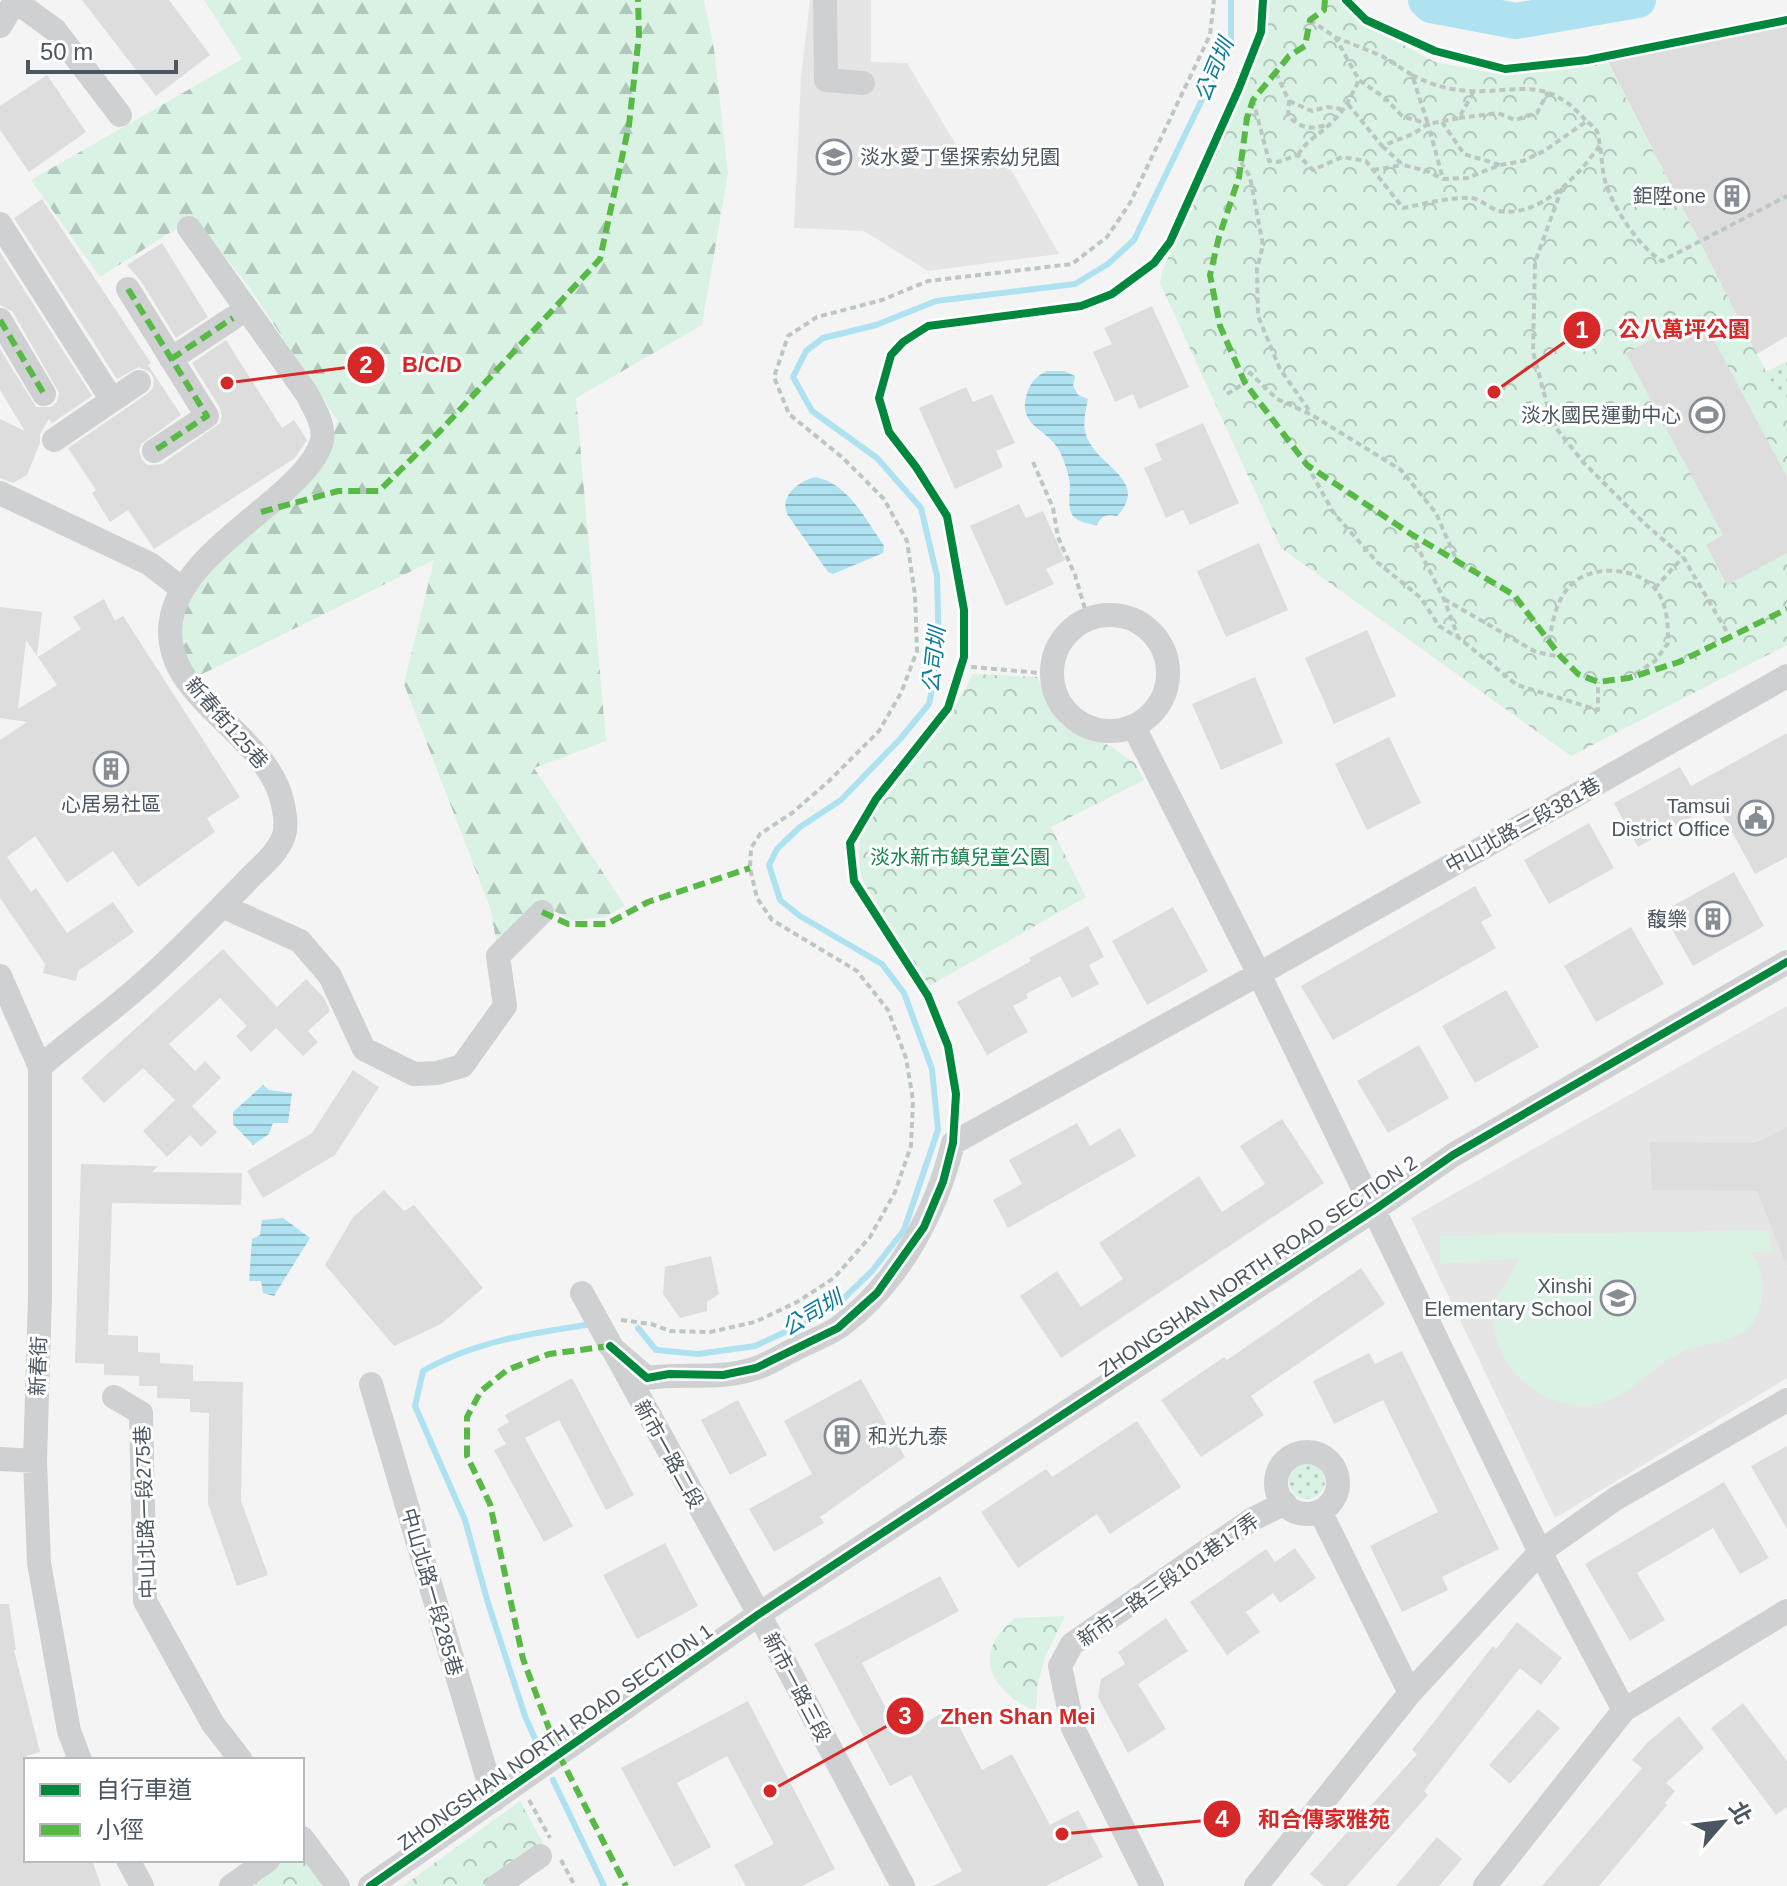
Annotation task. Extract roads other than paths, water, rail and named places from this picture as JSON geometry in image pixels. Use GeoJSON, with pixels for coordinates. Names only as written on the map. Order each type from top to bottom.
{"type":"FeatureCollection","features":[{"type":"Feature","properties":{"kind":"street"},"geometry":{"type":"LineString","coordinates":[[0,26],[15,0],[55,30],[120,115]]}},
{"type":"Feature","properties":{"kind":"street"},"geometry":{"type":"LineString","coordinates":[[825,0],[826,80],[863,83]]}},
{"type":"Feature","properties":{"kind":"street"},"geometry":{"type":"LineString","coordinates":[[0,224],[112,400]]}},
{"type":"Feature","properties":{"kind":"street","name":"新春街125巷"},"geometry":{"type":"LineString","coordinates":[[40,1067],[130,994],[222,906],[275,851],[285,834],[285,818],[275,780],[261,757],[201,698],[175,661],[170,631],[182,589],[225,543],[304,472],[322,443],[320,419],[307,394],[189,228]]}},
{"type":"Feature","properties":{"kind":"street"},"geometry":{"type":"LineString","coordinates":[[128,289],[207,416],[154,451]]}},
{"type":"Feature","properties":{"kind":"street"},"geometry":{"type":"LineString","coordinates":[[171,359],[233,318]]}},
{"type":"Feature","properties":{"kind":"street"},"geometry":{"type":"LineString","coordinates":[[0,320],[44,394]]}},
{"type":"Feature","properties":{"kind":"street"},"geometry":{"type":"LineString","coordinates":[[54,440],[139,382]]}},
{"type":"Feature","properties":{"kind":"street"},"geometry":{"type":"LineString","coordinates":[[0,493],[150,564],[182,589]]}},
{"type":"Feature","properties":{"kind":"street"},"geometry":{"type":"LineString","coordinates":[[1107,615],[1127,617],[1152,634],[1167,660],[1168,680],[1163,700],[1150,716],[1134,727],[1107,731],[1081,723],[1067,712],[1057,696],[1052,674],[1053,660],[1060,643],[1072,629],[1088,619],[1107,615]]}},
{"type":"Feature","properties":{"kind":"street","name":"中山北路二段381巷"},"geometry":{"type":"LineString","coordinates":[[610,1346],[647,1378],[669,1374],[723,1375],[756,1368],[838,1328],[877,1293],[924,1227],[943,1182],[953,1143],[1787,676]]}},
{"type":"Feature","properties":{"kind":"street"},"geometry":{"type":"LineString","coordinates":[[1134,727],[1259,974],[1540,1552],[1624,1710]]}},
{"type":"Feature","properties":{"kind":"street"},"geometry":{"type":"LineString","coordinates":[[222,906],[300,941],[330,976],[364,1049],[414,1074],[437,1073],[462,1066],[505,1006],[498,956],[542,912]]}},
{"type":"Feature","properties":{"kind":"street","name":"ZHONGSHAN NORTH ROAD SECTION 2"},"geometry":{"type":"LineString","coordinates":[[759,1614],[1453,1155],[1787,962]]}},
{"type":"Feature","properties":{"kind":"street","name":"新春街"},"geometry":{"type":"LineString","coordinates":[[0,976],[40,1067],[40,1297],[35,1461],[39,1563],[69,1731],[79,1758]]}},
{"type":"Feature","properties":{"kind":"street","name":"新市一路二段"},"geometry":{"type":"LineString","coordinates":[[582,1293],[759,1614]]}},
{"type":"Feature","properties":{"kind":"street","name":"中山北路一段285巷"},"geometry":{"type":"LineString","coordinates":[[371,1384],[494,1800]]}},
{"type":"Feature","properties":{"kind":"street","name":"中山北路一段275巷"},"geometry":{"type":"LineString","coordinates":[[114,1397],[141,1413],[145,1601],[213,1724],[239,1758]]}},
{"type":"Feature","properties":{"kind":"street"},"geometry":{"type":"LineString","coordinates":[[1256,1886],[1410,1693],[1540,1552],[1615,1499],[1787,1400]]}},
{"type":"Feature","properties":{"kind":"street"},"geometry":{"type":"LineString","coordinates":[[1311,1452],[1329,1461],[1338,1479],[1334,1498],[1320,1511],[1301,1513],[1285,1503],[1279,1494],[1278,1473],[1290,1457],[1311,1452]]}},
{"type":"Feature","properties":{"kind":"street"},"geometry":{"type":"LineString","coordinates":[[0,1459],[35,1461]]}},
{"type":"Feature","properties":{"kind":"street","name":"新市一路三段101巷17弄"},"geometry":{"type":"LineString","coordinates":[[1152,1886],[1073,1728],[1060,1666],[1072,1644],[1251,1520],[1285,1503]]}},
{"type":"Feature","properties":{"kind":"street"},"geometry":{"type":"LineString","coordinates":[[1320,1511],[1410,1693]]}},
{"type":"Feature","properties":{"kind":"street"},"geometry":{"type":"LineString","coordinates":[[1485,1886],[1624,1710],[1787,1611]]}},
{"type":"Feature","properties":{"kind":"street","name":"ZHONGSHAN NORTH ROAD SECTION 1"},"geometry":{"type":"LineString","coordinates":[[370,1886],[759,1614]]}},
{"type":"Feature","properties":{"kind":"street","name":"新市一路三段"},"geometry":{"type":"LineString","coordinates":[[759,1614],[903,1886]]}},
{"type":"Feature","properties":{"kind":"street"},"geometry":{"type":"LineString","coordinates":[[304,1841],[338,1886]]}},
{"type":"Feature","properties":{"kind":"street"},"geometry":{"type":"LineString","coordinates":[[497,1886],[540,1856]]}},
{"type":"Feature","properties":{"kind":"street"},"geometry":{"type":"LineString","coordinates":[[129,1862],[142,1886]]}},
{"type":"Feature","properties":{"kind":"street"},"geometry":{"type":"LineString","coordinates":[[231,1886],[265,1862]]}},
{"type":"Feature","properties":{"kind":"water"},"geometry":{"type":"Polygon","coordinates":[[[1047,371],[1064,371],[1075,376],[1073,386],[1078,395],[1088,399],[1084,427],[1090,443],[1117,472],[1128,492],[1126,503],[1117,516],[1105,516],[1097,525],[1073,516],[1069,505],[1069,477],[1061,454],[1026,414],[1027,393],[1037,377],[1047,371]]]}},
{"type":"Feature","properties":{"kind":"water"},"geometry":{"type":"Polygon","coordinates":[[[815,477],[847,495],[884,546],[883,553],[833,574],[828,572],[785,507],[792,490],[815,477]]]}},
{"type":"Feature","properties":{"kind":"water"},"geometry":{"type":"Polygon","coordinates":[[[263,1085],[269,1090],[292,1093],[288,1123],[273,1123],[269,1134],[253,1145],[233,1124],[233,1112],[263,1085]]]}},
{"type":"Feature","properties":{"kind":"water"},"geometry":{"type":"Polygon","coordinates":[[[283,1218],[310,1238],[274,1296],[263,1293],[261,1281],[249,1281],[252,1239],[260,1235],[262,1220],[283,1218]]]}},
{"type":"Feature","properties":{"kind":"waterway","name":"公司圳"},"geometry":{"type":"LineString","coordinates":[[638,1328],[656,1350],[698,1354],[755,1346],[796,1327],[843,1299],[872,1271],[904,1230],[938,1130],[932,1069],[904,993],[882,964],[800,916],[780,900],[769,865],[777,849],[800,827],[841,800],[929,704],[939,653],[937,576],[921,508],[877,458],[812,411],[793,377],[806,351],[823,338],[876,325],[936,301],[1075,284],[1108,264],[1134,240],[1231,40],[1231,0]]}},
{"type":"Feature","properties":{"kind":"waterway"},"geometry":{"type":"LineString","coordinates":[[1426,0],[1431,5],[1516,21],[1638,0]]}},
{"type":"Feature","properties":{"kind":"waterway","name":"公司圳"},"geometry":{"type":"LineString","coordinates":[[539,1748],[525,1716],[488,1603],[465,1520],[415,1406],[423,1371],[443,1361],[484,1345],[592,1324]]}},
{"type":"Feature","properties":{"kind":"waterway","name":"公司圳"},"geometry":{"type":"LineString","coordinates":[[553,1780],[604,1886]]}},
{"type":"Feature","properties":{"kind":"place","name":"淡水愛丁堡探索幼兒園"},"geometry":{"type":"Point","coordinates":[834,157]}},
{"type":"Feature","properties":{"kind":"place","name":"鉅陞one"},"geometry":{"type":"Point","coordinates":[1732,196]}},
{"type":"Feature","properties":{"kind":"place","name":"B/C/D"},"geometry":{"type":"Point","coordinates":[227,383]}},
{"type":"Feature","properties":{"kind":"place","name":"公八萬坪公園"},"geometry":{"type":"Point","coordinates":[1494,392]}},
{"type":"Feature","properties":{"kind":"place","name":"淡水國民運動中心"},"geometry":{"type":"Point","coordinates":[1707,415]}},
{"type":"Feature","properties":{"kind":"place","name":"心居易社區"},"geometry":{"type":"Point","coordinates":[111,769]}},
{"type":"Feature","properties":{"kind":"place","name":"Tamsui District Office"},"geometry":{"type":"Point","coordinates":[1756,818]}},
{"type":"Feature","properties":{"kind":"place","name":"馥樂"},"geometry":{"type":"Point","coordinates":[1713,919]}},
{"type":"Feature","properties":{"kind":"place","name":"Xinshi Elementary School"},"geometry":{"type":"Point","coordinates":[1618,1298]}},
{"type":"Feature","properties":{"kind":"place","name":"和光九泰"},"geometry":{"type":"Point","coordinates":[842,1436]}},
{"type":"Feature","properties":{"kind":"place","name":"Zhen Shan Mei"},"geometry":{"type":"Point","coordinates":[770,1791]}},
{"type":"Feature","properties":{"kind":"place","name":"和合傳家雅苑"},"geometry":{"type":"Point","coordinates":[1062,1834]}},
{"type":"Feature","properties":{"kind":"park label","name":"淡水新市鎮兒童公園"},"geometry":{"type":"Point","coordinates":[960,857]}}]}
